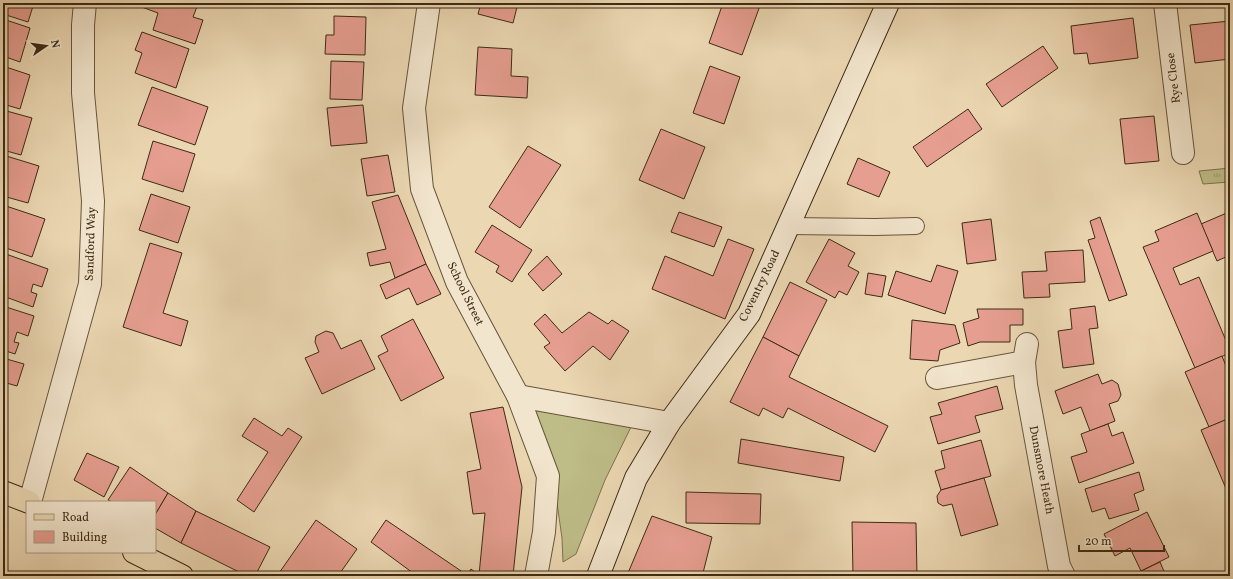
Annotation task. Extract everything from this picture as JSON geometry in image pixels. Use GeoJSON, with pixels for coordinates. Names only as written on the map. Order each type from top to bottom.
{"type":"FeatureCollection","features":[{"type":"Feature","properties":{"kind":"main road"},"geometry":{"type":"LineString","coordinates":[[3,492],[27,501]]}},
{"type":"Feature","properties":{"kind":"main road"},"geometry":{"type":"LineString","coordinates":[[136,553],[182,576]]}},
{"type":"Feature","properties":{"kind":"street","name":"Sandford Way"},"geometry":{"type":"LineString","coordinates":[[30,501],[90,284],[92,201],[83,93],[83,25],[85,3]]}},
{"type":"Feature","properties":{"kind":"street","name":"School Street"},"geometry":{"type":"LineString","coordinates":[[429,3],[414,108],[422,189],[456,282],[518,396],[548,476],[544,532],[536,576]]}},
{"type":"Feature","properties":{"kind":"street","name":"Coventry Road"},"geometry":{"type":"LineString","coordinates":[[598,576],[636,478],[669,423],[749,314],[888,3]]}},
{"type":"Feature","properties":{"kind":"street","name":"Rye Close"},"geometry":{"type":"LineString","coordinates":[[1165,3],[1183,153]]}},
{"type":"Feature","properties":{"kind":"street","name":"Dunsmore Heath"},"geometry":{"type":"LineString","coordinates":[[937,378],[1025,353],[1026,384],[1059,566],[1064,576]]}},
{"type":"Feature","properties":{"kind":"street"},"geometry":{"type":"LineString","coordinates":[[518,396],[669,423]]}},
{"type":"Feature","properties":{"kind":"lane"},"geometry":{"type":"LineString","coordinates":[[788,226],[916,226]]}},
{"type":"Feature","properties":{"kind":"green space"},"geometry":{"type":"Polygon","coordinates":[[[1230,168],[1230,182],[1203,184],[1199,171],[1230,168]]]}},
{"type":"Feature","properties":{"kind":"green space"},"geometry":{"type":"Polygon","coordinates":[[[527,403],[632,425],[605,480],[576,554],[563,562],[562,538],[553,475],[527,403]]]}},
{"type":"Feature","properties":{"kind":"building"},"geometry":{"type":"Polygon","coordinates":[[[3,3],[34,3],[28,22],[3,14],[3,3]]]}},
{"type":"Feature","properties":{"kind":"building"},"geometry":{"type":"Polygon","coordinates":[[[140,3],[198,4],[193,17],[203,20],[195,44],[153,30],[158,13],[139,6],[140,3]]]}},
{"type":"Feature","properties":{"kind":"building"},"geometry":{"type":"Polygon","coordinates":[[[481,3],[518,3],[513,23],[478,14],[481,3]]]}},
{"type":"Feature","properties":{"kind":"building"},"geometry":{"type":"Polygon","coordinates":[[[723,3],[761,3],[742,55],[709,43],[723,3]]]}},
{"type":"Feature","properties":{"kind":"building"},"geometry":{"type":"Polygon","coordinates":[[[334,16],[366,17],[365,55],[325,54],[326,35],[334,35],[334,16]]]}},
{"type":"Feature","properties":{"kind":"building"},"geometry":{"type":"Polygon","coordinates":[[[1133,18],[1138,58],[1089,64],[1087,53],[1074,54],[1071,26],[1133,18]]]}},
{"type":"Feature","properties":{"kind":"building"},"geometry":{"type":"Polygon","coordinates":[[[3,19],[30,28],[20,62],[3,56],[3,19]]]}},
{"type":"Feature","properties":{"kind":"building"},"geometry":{"type":"Polygon","coordinates":[[[1230,21],[1230,59],[1195,63],[1190,25],[1230,21]]]}},
{"type":"Feature","properties":{"kind":"building"},"geometry":{"type":"Polygon","coordinates":[[[142,32],[189,49],[176,88],[135,73],[142,53],[135,50],[142,32]]]}},
{"type":"Feature","properties":{"kind":"building"},"geometry":{"type":"Polygon","coordinates":[[[1043,46],[1058,68],[1002,107],[986,84],[1043,46]]]}},
{"type":"Feature","properties":{"kind":"building"},"geometry":{"type":"Polygon","coordinates":[[[478,47],[512,49],[511,76],[528,77],[527,98],[475,95],[478,47]]]}},
{"type":"Feature","properties":{"kind":"building"},"geometry":{"type":"Polygon","coordinates":[[[331,61],[364,62],[362,100],[330,99],[331,61]]]}},
{"type":"Feature","properties":{"kind":"building"},"geometry":{"type":"Polygon","coordinates":[[[3,66],[30,75],[20,109],[3,104],[3,66]]]}},
{"type":"Feature","properties":{"kind":"building"},"geometry":{"type":"Polygon","coordinates":[[[710,66],[740,77],[724,124],[693,113],[710,66]]]}},
{"type":"Feature","properties":{"kind":"building"},"geometry":{"type":"Polygon","coordinates":[[[152,87],[208,107],[195,145],[138,125],[152,87]]]}},
{"type":"Feature","properties":{"kind":"building"},"geometry":{"type":"Polygon","coordinates":[[[363,105],[367,143],[331,146],[327,108],[363,105]]]}},
{"type":"Feature","properties":{"kind":"building"},"geometry":{"type":"Polygon","coordinates":[[[968,109],[982,129],[927,167],[913,147],[968,109]]]}},
{"type":"Feature","properties":{"kind":"building"},"geometry":{"type":"Polygon","coordinates":[[[3,110],[32,118],[21,155],[3,150],[3,110]]]}},
{"type":"Feature","properties":{"kind":"building"},"geometry":{"type":"Polygon","coordinates":[[[1154,116],[1159,161],[1125,164],[1120,119],[1154,116]]]}},
{"type":"Feature","properties":{"kind":"building"},"geometry":{"type":"Polygon","coordinates":[[[661,129],[705,147],[684,199],[639,180],[661,129]]]}},
{"type":"Feature","properties":{"kind":"building"},"geometry":{"type":"Polygon","coordinates":[[[153,141],[195,154],[183,192],[142,179],[153,141]]]}},
{"type":"Feature","properties":{"kind":"building"},"geometry":{"type":"Polygon","coordinates":[[[528,146],[561,165],[520,228],[489,207],[528,146]]]}},
{"type":"Feature","properties":{"kind":"building"},"geometry":{"type":"Polygon","coordinates":[[[3,155],[39,166],[28,203],[3,196],[3,155]]]}},
{"type":"Feature","properties":{"kind":"building"},"geometry":{"type":"Polygon","coordinates":[[[388,155],[395,192],[367,196],[361,159],[388,155]]]}},
{"type":"Feature","properties":{"kind":"building"},"geometry":{"type":"Polygon","coordinates":[[[858,158],[890,172],[879,197],[847,184],[858,158]]]}},
{"type":"Feature","properties":{"kind":"building"},"geometry":{"type":"Polygon","coordinates":[[[151,194],[190,207],[178,243],[139,230],[151,194]]]}},
{"type":"Feature","properties":{"kind":"building"},"geometry":{"type":"Polygon","coordinates":[[[398,195],[426,264],[395,278],[390,262],[370,266],[367,253],[386,249],[372,202],[398,195]]]}},
{"type":"Feature","properties":{"kind":"building"},"geometry":{"type":"Polygon","coordinates":[[[3,205],[45,219],[32,257],[3,247],[3,205]]]}},
{"type":"Feature","properties":{"kind":"building"},"geometry":{"type":"Polygon","coordinates":[[[679,212],[722,227],[714,247],[671,232],[679,212]]]}},
{"type":"Feature","properties":{"kind":"building"},"geometry":{"type":"Polygon","coordinates":[[[1229,212],[1230,255],[1217,261],[1201,224],[1229,212]]]}},
{"type":"Feature","properties":{"kind":"building"},"geometry":{"type":"Polygon","coordinates":[[[1197,213],[1213,251],[1173,268],[1180,285],[1199,277],[1230,353],[1195,368],[1143,247],[1159,241],[1155,231],[1197,213]]]}},
{"type":"Feature","properties":{"kind":"building"},"geometry":{"type":"Polygon","coordinates":[[[1100,217],[1127,295],[1109,301],[1088,240],[1095,238],[1090,221],[1100,217]]]}},
{"type":"Feature","properties":{"kind":"building"},"geometry":{"type":"Polygon","coordinates":[[[991,219],[996,260],[967,264],[962,223],[991,219]]]}},
{"type":"Feature","properties":{"kind":"building"},"geometry":{"type":"Polygon","coordinates":[[[492,225],[532,250],[512,282],[496,272],[499,266],[475,252],[492,225]]]}},
{"type":"Feature","properties":{"kind":"building"},"geometry":{"type":"Polygon","coordinates":[[[728,239],[754,249],[725,319],[652,289],[665,256],[713,276],[728,239]]]}},
{"type":"Feature","properties":{"kind":"building"},"geometry":{"type":"Polygon","coordinates":[[[829,239],[855,253],[848,266],[859,272],[847,295],[839,291],[835,298],[806,282],[829,239]]]}},
{"type":"Feature","properties":{"kind":"building"},"geometry":{"type":"Polygon","coordinates":[[[150,243],[182,253],[163,313],[188,321],[181,346],[123,327],[150,243]]]}},
{"type":"Feature","properties":{"kind":"building"},"geometry":{"type":"Polygon","coordinates":[[[1083,250],[1085,282],[1049,284],[1050,297],[1024,298],[1022,272],[1047,271],[1045,252],[1083,250]]]}},
{"type":"Feature","properties":{"kind":"building"},"geometry":{"type":"Polygon","coordinates":[[[3,253],[48,269],[42,287],[33,284],[31,292],[37,294],[33,307],[3,296],[3,253]]]}},
{"type":"Feature","properties":{"kind":"building"},"geometry":{"type":"Polygon","coordinates":[[[547,256],[562,274],[543,291],[528,274],[547,256]]]}},
{"type":"Feature","properties":{"kind":"building"},"geometry":{"type":"Polygon","coordinates":[[[426,264],[441,294],[417,305],[409,288],[386,299],[380,285],[426,264]]]}},
{"type":"Feature","properties":{"kind":"building"},"geometry":{"type":"Polygon","coordinates":[[[937,265],[958,271],[945,314],[888,295],[896,271],[931,282],[937,265]]]}},
{"type":"Feature","properties":{"kind":"building"},"geometry":{"type":"Polygon","coordinates":[[[868,273],[886,276],[882,297],[865,294],[868,273]]]}},
{"type":"Feature","properties":{"kind":"building"},"geometry":{"type":"Polygon","coordinates":[[[790,282],[827,300],[799,356],[763,337],[790,282]]]}},
{"type":"Feature","properties":{"kind":"building"},"geometry":{"type":"Polygon","coordinates":[[[3,306],[34,316],[28,336],[17,332],[14,342],[19,343],[15,354],[3,350],[3,306]]]}},
{"type":"Feature","properties":{"kind":"building"},"geometry":{"type":"Polygon","coordinates":[[[1095,306],[1098,328],[1089,329],[1094,364],[1063,368],[1058,331],[1072,329],[1070,309],[1095,306]]]}},
{"type":"Feature","properties":{"kind":"building"},"geometry":{"type":"Polygon","coordinates":[[[977,309],[1023,309],[1023,325],[1010,325],[1010,342],[980,342],[968,346],[963,323],[979,318],[977,309]]]}},
{"type":"Feature","properties":{"kind":"building"},"geometry":{"type":"Polygon","coordinates":[[[589,312],[608,324],[612,320],[629,331],[610,360],[593,346],[565,371],[544,347],[550,343],[534,324],[545,314],[562,333],[589,312]]]}},
{"type":"Feature","properties":{"kind":"building"},"geometry":{"type":"Polygon","coordinates":[[[413,319],[444,378],[401,401],[378,356],[388,351],[381,336],[413,319]]]}},
{"type":"Feature","properties":{"kind":"building"},"geometry":{"type":"Polygon","coordinates":[[[912,320],[955,325],[960,343],[940,350],[938,361],[910,359],[912,320]]]}},
{"type":"Feature","properties":{"kind":"building"},"geometry":{"type":"Polygon","coordinates":[[[326,331],[333,333],[341,349],[361,340],[375,369],[322,394],[305,358],[319,352],[315,342],[316,336],[326,331]]]}},
{"type":"Feature","properties":{"kind":"building"},"geometry":{"type":"Polygon","coordinates":[[[763,337],[799,356],[789,377],[888,426],[875,452],[788,408],[783,418],[763,408],[759,416],[730,402],[763,337]]]}},
{"type":"Feature","properties":{"kind":"building"},"geometry":{"type":"Polygon","coordinates":[[[1222,356],[1230,376],[1230,418],[1209,427],[1185,372],[1222,356]]]}},
{"type":"Feature","properties":{"kind":"building"},"geometry":{"type":"Polygon","coordinates":[[[3,358],[24,364],[17,386],[3,382],[3,358]]]}},
{"type":"Feature","properties":{"kind":"building"},"geometry":{"type":"Polygon","coordinates":[[[1098,374],[1102,384],[1112,380],[1118,384],[1121,395],[1118,401],[1109,404],[1115,421],[1090,431],[1081,407],[1063,414],[1055,391],[1098,374]]]}},
{"type":"Feature","properties":{"kind":"building"},"geometry":{"type":"Polygon","coordinates":[[[997,386],[1003,409],[975,416],[980,432],[938,444],[930,417],[942,414],[938,403],[997,386]]]}},
{"type":"Feature","properties":{"kind":"building"},"geometry":{"type":"Polygon","coordinates":[[[503,407],[522,487],[513,576],[480,576],[485,513],[473,514],[467,472],[481,469],[470,413],[503,407]]]}},
{"type":"Feature","properties":{"kind":"building"},"geometry":{"type":"Polygon","coordinates":[[[254,418],[282,436],[288,428],[302,437],[254,512],[237,500],[268,452],[242,436],[254,418]]]}},
{"type":"Feature","properties":{"kind":"building"},"geometry":{"type":"Polygon","coordinates":[[[1230,418],[1230,498],[1201,430],[1230,418]]]}},
{"type":"Feature","properties":{"kind":"building"},"geometry":{"type":"Polygon","coordinates":[[[1108,424],[1112,436],[1123,432],[1134,463],[1079,483],[1071,457],[1087,452],[1081,434],[1108,424]]]}},
{"type":"Feature","properties":{"kind":"building"},"geometry":{"type":"Polygon","coordinates":[[[741,439],[844,457],[840,481],[738,463],[741,439]]]}},
{"type":"Feature","properties":{"kind":"building"},"geometry":{"type":"Polygon","coordinates":[[[981,440],[991,476],[941,490],[935,471],[945,468],[941,451],[981,440]]]}},
{"type":"Feature","properties":{"kind":"building"},"geometry":{"type":"Polygon","coordinates":[[[87,453],[119,467],[104,497],[74,480],[87,453]]]}},
{"type":"Feature","properties":{"kind":"building"},"geometry":{"type":"Polygon","coordinates":[[[130,467],[168,493],[156,513],[156,501],[108,500],[130,467]]]}},
{"type":"Feature","properties":{"kind":"building"},"geometry":{"type":"Polygon","coordinates":[[[1139,472],[1144,490],[1134,494],[1139,510],[1109,519],[1105,508],[1092,512],[1085,489],[1139,472]]]}},
{"type":"Feature","properties":{"kind":"building"},"geometry":{"type":"Polygon","coordinates":[[[984,478],[998,525],[961,536],[952,504],[943,506],[938,503],[937,496],[941,490],[984,478]]]}},
{"type":"Feature","properties":{"kind":"building"},"geometry":{"type":"Polygon","coordinates":[[[686,492],[761,494],[760,524],[686,523],[686,492]]]}},
{"type":"Feature","properties":{"kind":"building"},"geometry":{"type":"Polygon","coordinates":[[[168,493],[196,511],[181,543],[156,529],[156,513],[168,493]]]}},
{"type":"Feature","properties":{"kind":"building"},"geometry":{"type":"Polygon","coordinates":[[[196,511],[270,547],[255,576],[247,576],[181,543],[196,511]]]}},
{"type":"Feature","properties":{"kind":"building"},"geometry":{"type":"Polygon","coordinates":[[[1147,512],[1169,557],[1141,571],[1130,548],[1115,556],[1104,534],[1147,512]]]}},
{"type":"Feature","properties":{"kind":"building"},"geometry":{"type":"Polygon","coordinates":[[[652,516],[712,537],[703,573],[710,573],[712,576],[682,576],[674,574],[673,576],[639,576],[628,573],[652,516]]]}},
{"type":"Feature","properties":{"kind":"building"},"geometry":{"type":"Polygon","coordinates":[[[316,520],[357,549],[338,576],[277,576],[316,520]]]}},
{"type":"Feature","properties":{"kind":"building"},"geometry":{"type":"Polygon","coordinates":[[[386,520],[467,575],[471,569],[480,576],[417,576],[371,542],[386,520]]]}},
{"type":"Feature","properties":{"kind":"building"},"geometry":{"type":"Polygon","coordinates":[[[852,522],[916,523],[917,576],[853,576],[852,522]]]}},
{"type":"Feature","properties":{"kind":"building"},"geometry":{"type":"Polygon","coordinates":[[[1160,562],[1166,576],[1133,575],[1160,562]]]}}]}
